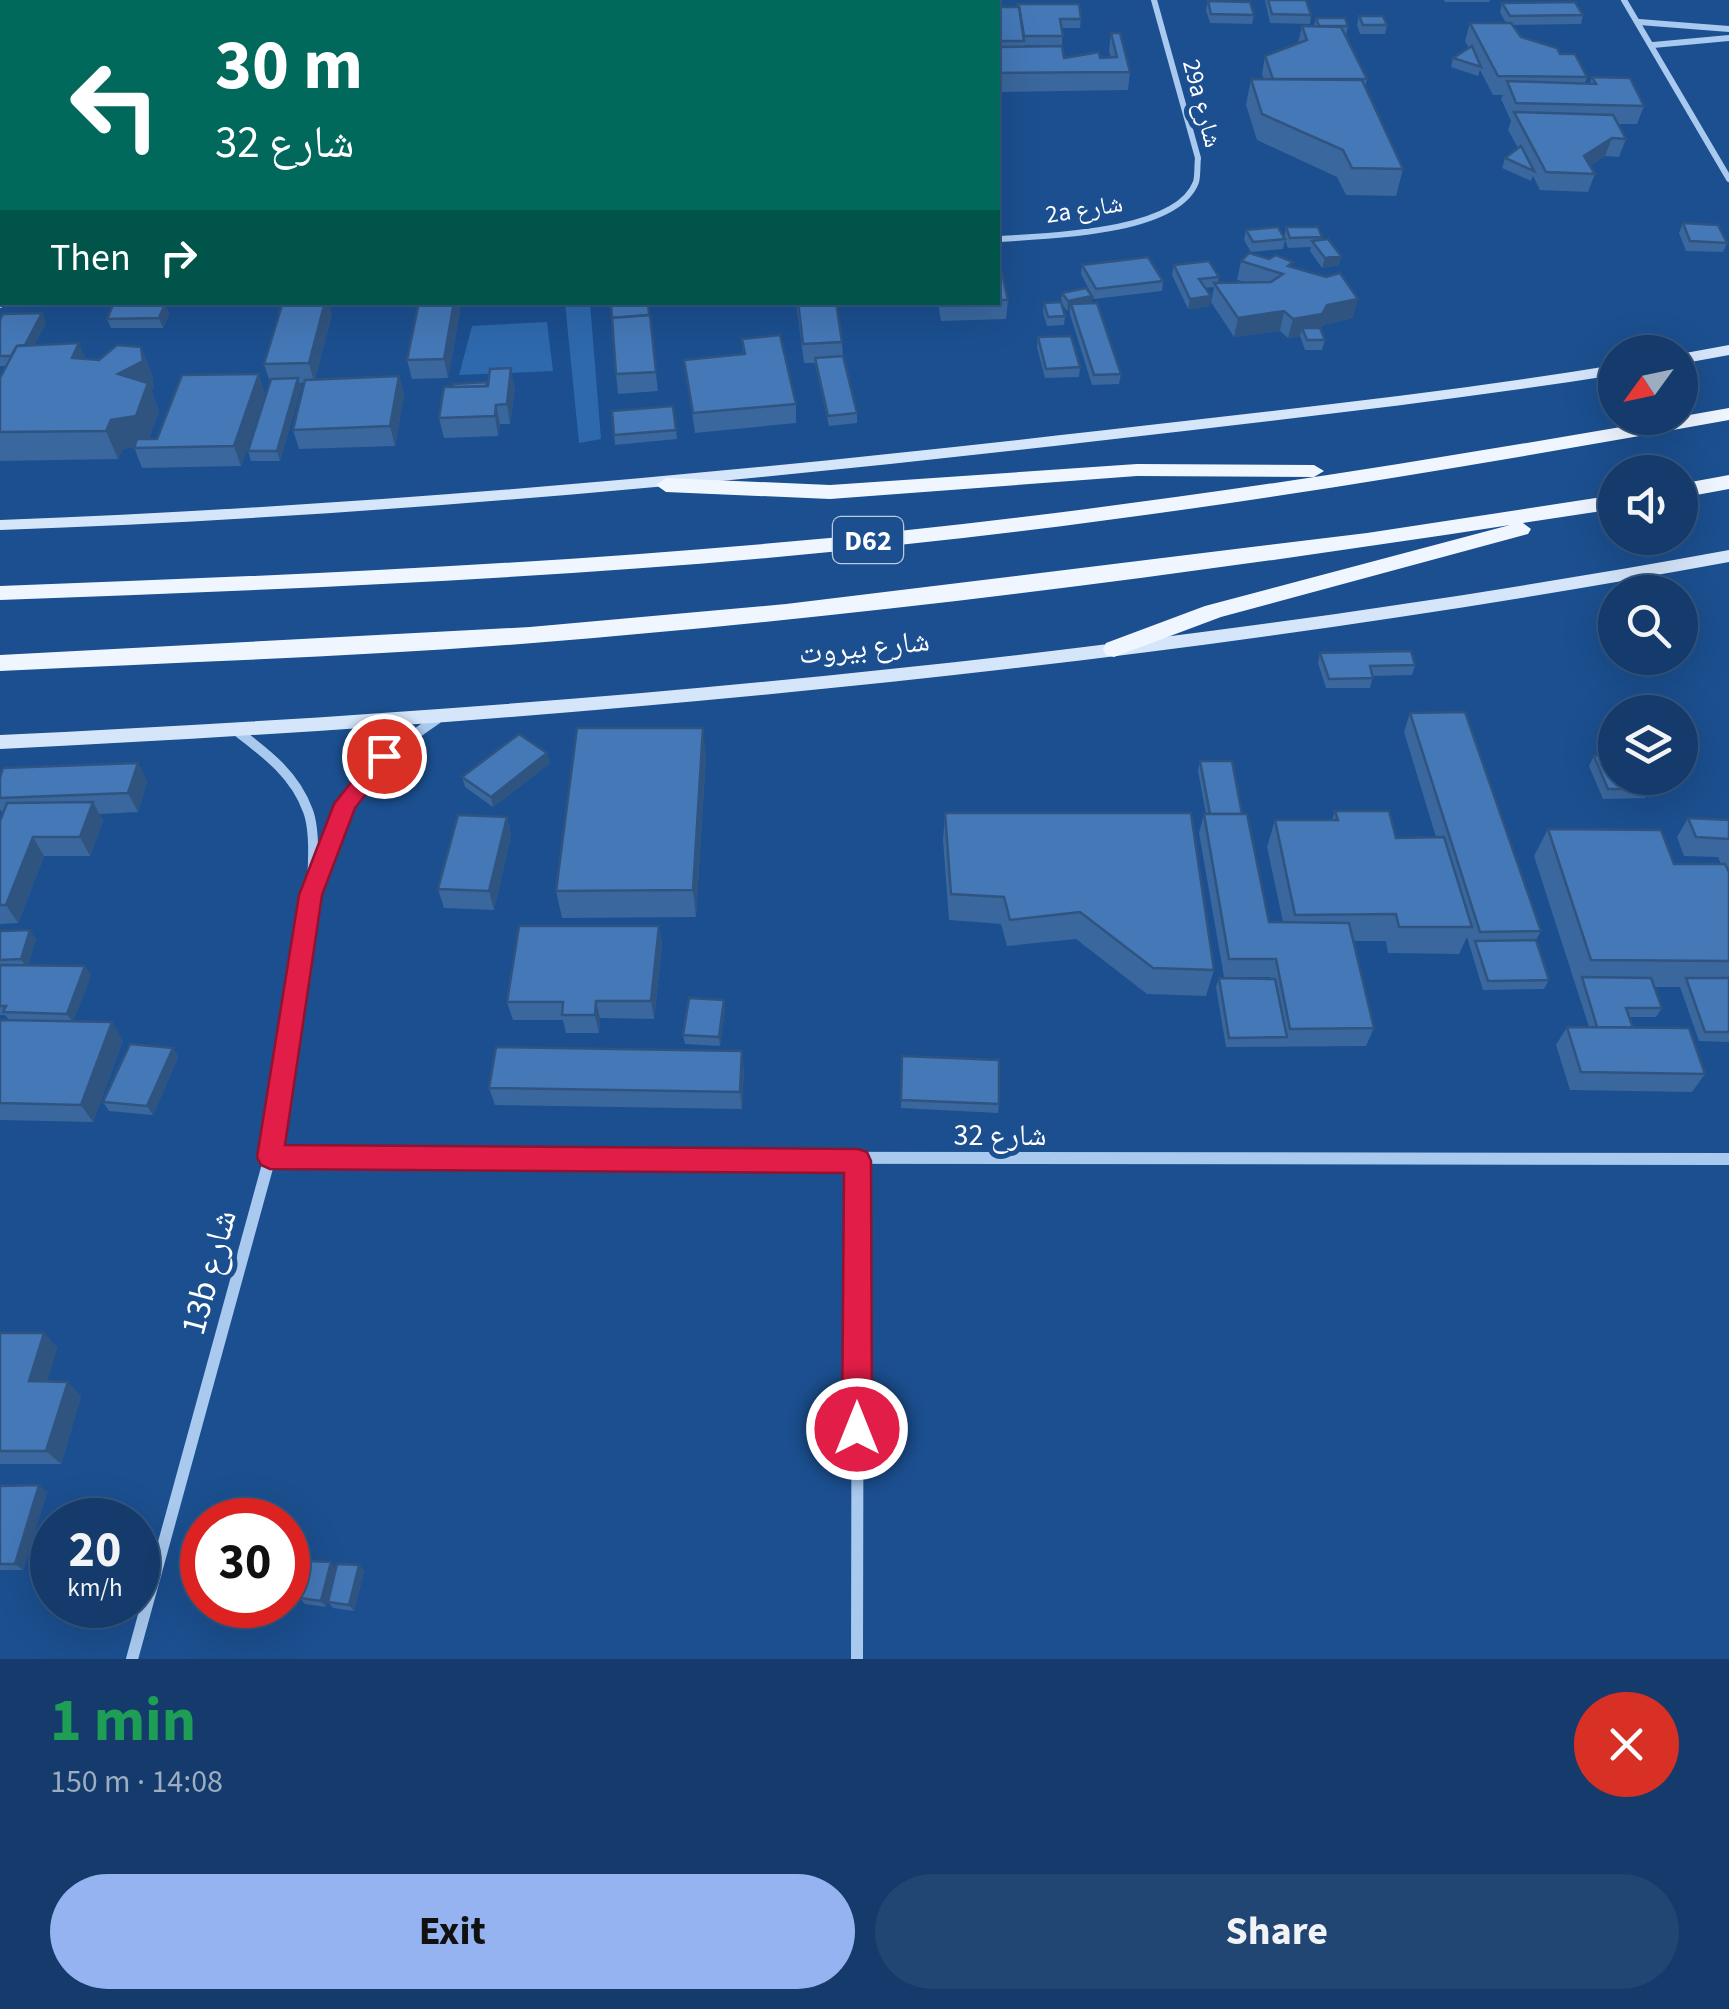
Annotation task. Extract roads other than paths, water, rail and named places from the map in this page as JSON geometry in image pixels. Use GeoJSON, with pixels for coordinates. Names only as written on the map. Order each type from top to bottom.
{"type":"FeatureCollection","features":[{"type":"Feature","properties":{"kind":"main road"},"geometry":{"type":"LineString","coordinates":[[1698,356],[1729,350]]}},
{"type":"Feature","properties":{"kind":"main road"},"geometry":{"type":"LineString","coordinates":[[0,525],[241,518],[666,485],[1291,414],[1598,372]]}},
{"type":"Feature","properties":{"kind":"main road","name":"D62"},"geometry":{"type":"LineString","coordinates":[[0,594],[228,585],[789,549],[1369,475],[1729,414]]}},
{"type":"Feature","properties":{"kind":"main road"},"geometry":{"type":"LineString","coordinates":[[666,485],[784,493],[1137,470],[1275,469],[1369,475]]}},
{"type":"Feature","properties":{"kind":"main road"},"geometry":{"type":"LineString","coordinates":[[1698,488],[1729,482]]}},
{"type":"Feature","properties":{"kind":"main road","name":"شارع بيروت"},"geometry":{"type":"LineString","coordinates":[[0,662],[530,635],[786,612],[1368,540],[1598,505]]}},
{"type":"Feature","properties":{"kind":"main road"},"geometry":{"type":"LineString","coordinates":[[1114,649],[1201,613],[1412,562],[1580,508]]}},
{"type":"Feature","properties":{"kind":"main road","name":"شارع بيروت"},"geometry":{"type":"LineString","coordinates":[[0,742],[438,719],[714,694],[1320,624],[1729,556]]}},
{"type":"Feature","properties":{"kind":"street","name":"29a شارع"},"geometry":{"type":"LineString","coordinates":[[1154,0],[1202,176],[1192,193],[1174,207]]}},
{"type":"Feature","properties":{"kind":"street"},"geometry":{"type":"LineString","coordinates":[[1624,0],[1654,44],[1729,179]]}},
{"type":"Feature","properties":{"kind":"street"},"geometry":{"type":"LineString","coordinates":[[1638,22],[1729,30]]}},
{"type":"Feature","properties":{"kind":"street"},"geometry":{"type":"LineString","coordinates":[[1654,44],[1729,38]]}},
{"type":"Feature","properties":{"kind":"street","name":"2a شارع"},"geometry":{"type":"LineString","coordinates":[[1000,240],[1111,227],[1174,207]]}},
{"type":"Feature","properties":{"kind":"street","name":"13b شارع"},"geometry":{"type":"LineString","coordinates":[[310,895],[346,804],[363,779],[384,756],[438,719]]}},
{"type":"Feature","properties":{"kind":"street","name":"13b شارع"},"geometry":{"type":"LineString","coordinates":[[132,1659],[270,1157],[310,895],[314,831],[307,806],[280,764],[238,732]]}},
{"type":"Feature","properties":{"kind":"street","name":"شارع 32"},"geometry":{"type":"LineString","coordinates":[[270,1157],[858,1161],[1729,1159]]}},
{"type":"Feature","properties":{"kind":"street"},"geometry":{"type":"LineString","coordinates":[[857,1659],[858,1161]]}}]}
